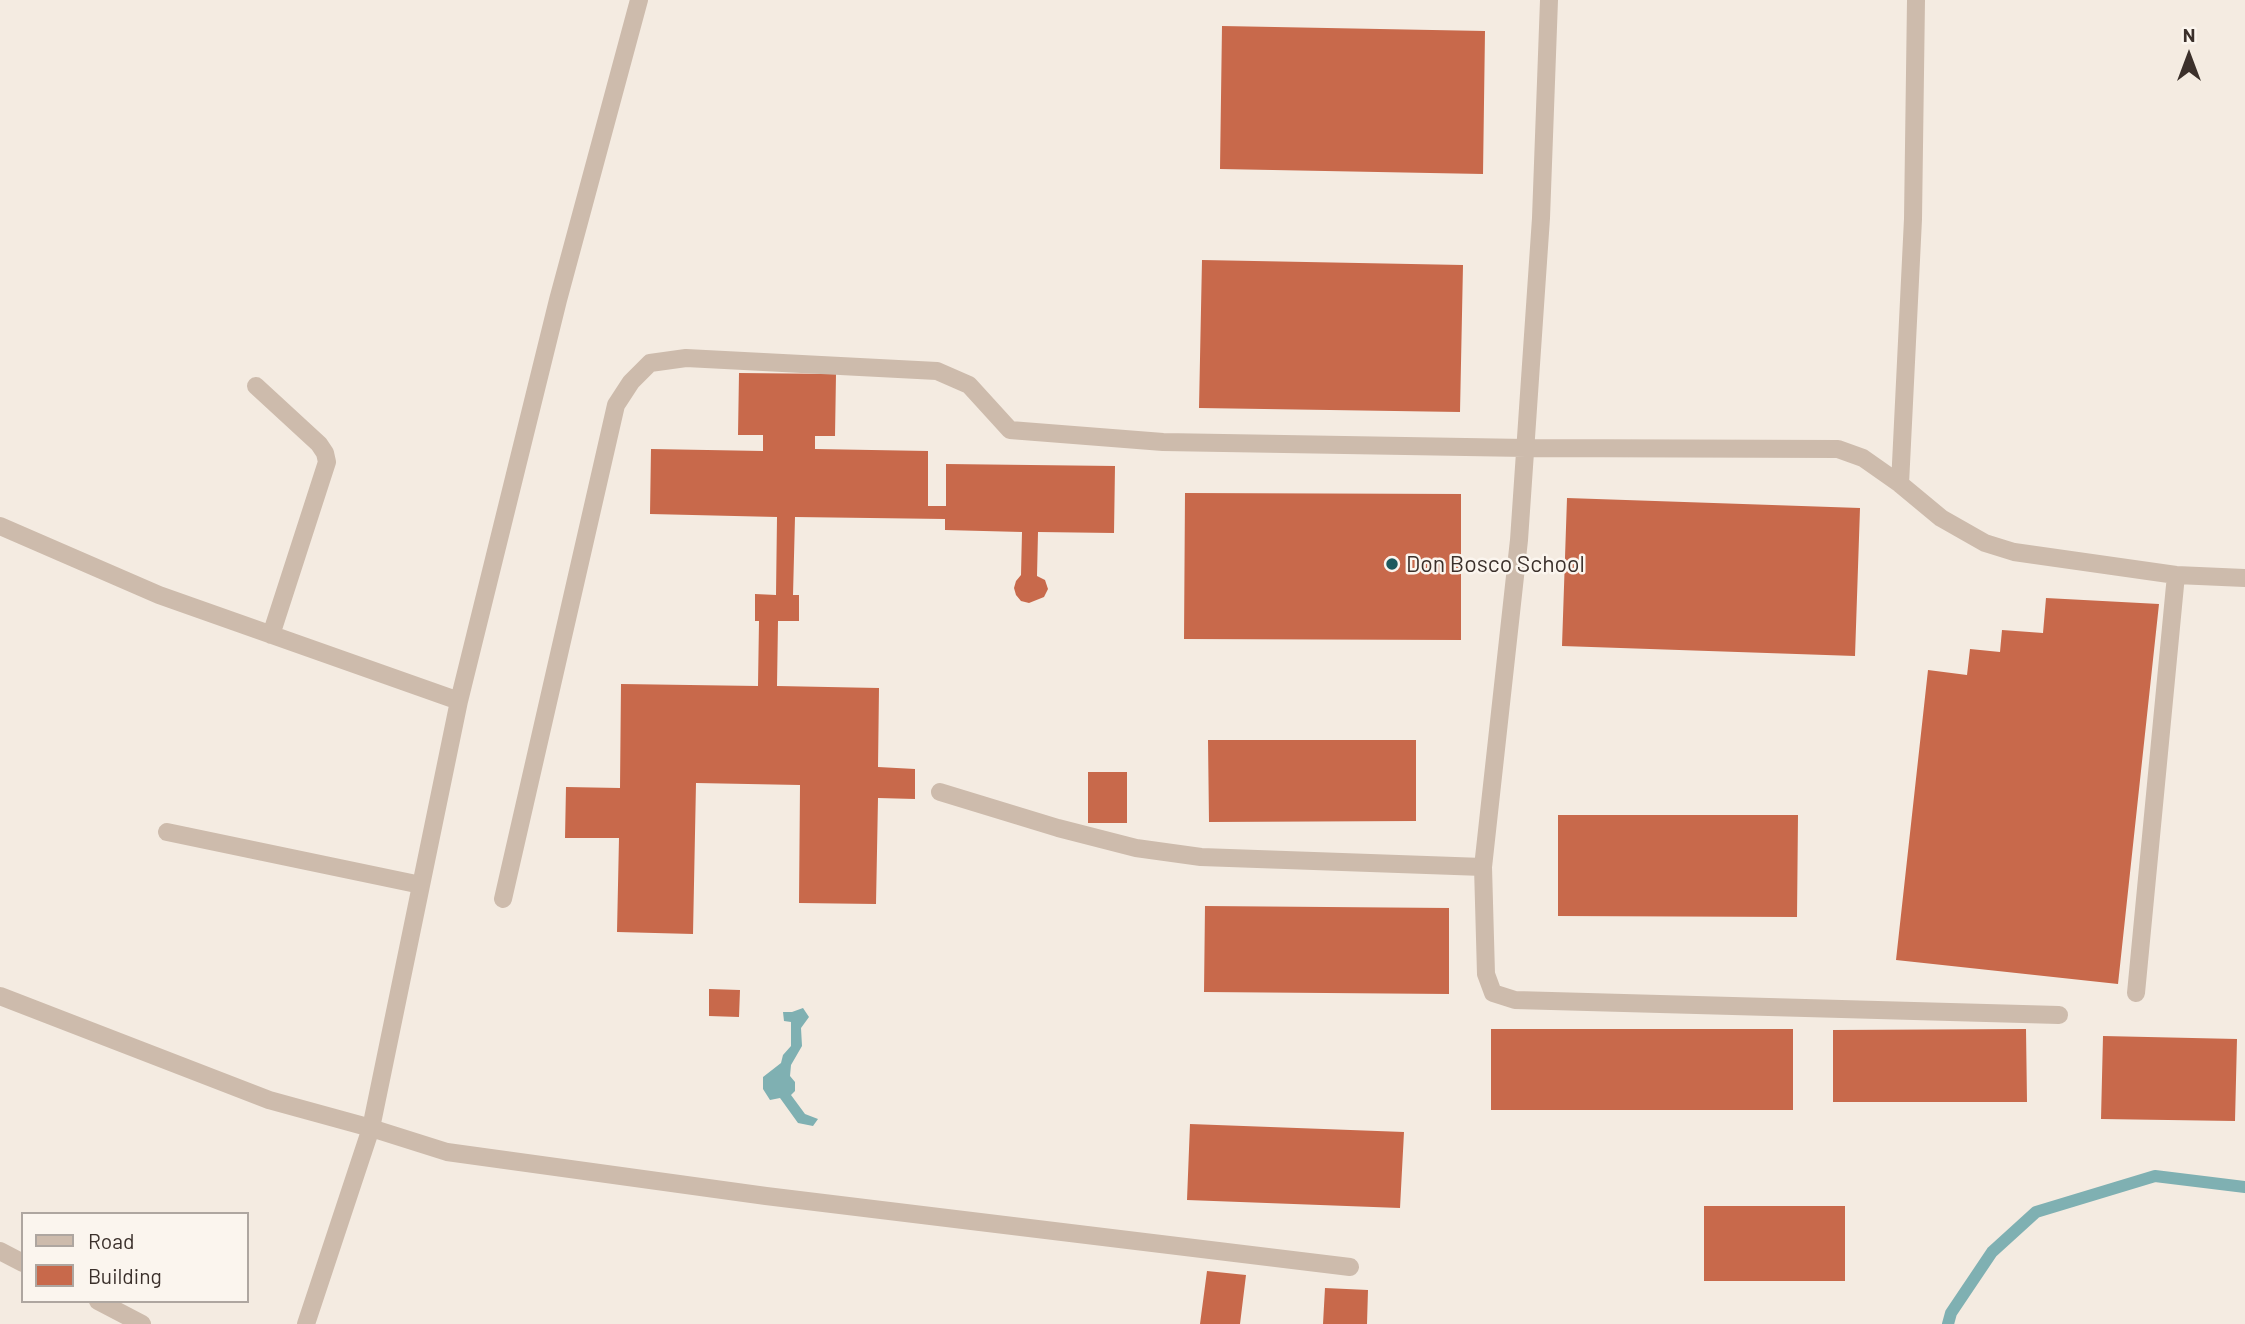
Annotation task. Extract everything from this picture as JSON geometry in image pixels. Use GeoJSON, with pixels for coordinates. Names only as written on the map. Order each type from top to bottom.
{"type":"FeatureCollection","features":[{"type":"Feature","properties":{"kind":"street"},"geometry":{"type":"LineString","coordinates":[[306,1324],[371,1128],[459,701],[558,300],[639,0]]}},
{"type":"Feature","properties":{"kind":"street"},"geometry":{"type":"LineString","coordinates":[[1549,0],[1541,218],[1519,540],[1483,867],[1486,974],[1493,993],[1515,1000],[2059,1015]]}},
{"type":"Feature","properties":{"kind":"street"},"geometry":{"type":"LineString","coordinates":[[1900,484],[1913,219],[1916,0]]}},
{"type":"Feature","properties":{"kind":"street"},"geometry":{"type":"LineString","coordinates":[[503,899],[615,405],[631,382],[650,363],[686,358],[937,371],[969,385],[1010,430],[1163,442],[1526,448],[1838,449],[1863,458],[1941,518],[1985,543],[2014,552],[2176,575],[2245,578]]}},
{"type":"Feature","properties":{"kind":"street"},"geometry":{"type":"LineString","coordinates":[[256,386],[319,444],[327,462],[271,635]]}},
{"type":"Feature","properties":{"kind":"street"},"geometry":{"type":"LineString","coordinates":[[0,526],[159,595],[459,701]]}},
{"type":"Feature","properties":{"kind":"street"},"geometry":{"type":"LineString","coordinates":[[2136,993],[2176,575]]}},
{"type":"Feature","properties":{"kind":"street"},"geometry":{"type":"LineString","coordinates":[[940,792],[1058,828],[1136,848],[1188,855],[1483,867]]}},
{"type":"Feature","properties":{"kind":"street"},"geometry":{"type":"LineString","coordinates":[[167,832],[421,885]]}},
{"type":"Feature","properties":{"kind":"street"},"geometry":{"type":"LineString","coordinates":[[0,996],[269,1100],[447,1152],[766,1196],[1350,1267]]}},
{"type":"Feature","properties":{"kind":"street"},"geometry":{"type":"LineString","coordinates":[[0,1251],[21,1262]]}},
{"type":"Feature","properties":{"kind":"street"},"geometry":{"type":"LineString","coordinates":[[102,1303],[142,1324]]}},
{"type":"Feature","properties":{"kind":"water"},"geometry":{"type":"Polygon","coordinates":[[[803,1008],[809,1017],[801,1028],[802,1046],[791,1065],[790,1076],[795,1082],[795,1091],[791,1095],[805,1114],[818,1119],[813,1126],[798,1123],[780,1098],[770,1100],[763,1089],[763,1077],[781,1063],[783,1055],[791,1046],[791,1022],[784,1021],[783,1012],[803,1008]]]}},
{"type":"Feature","properties":{"kind":"building"},"geometry":{"type":"Polygon","coordinates":[[[1222,26],[1485,31],[1483,174],[1220,169],[1222,26]]]}},
{"type":"Feature","properties":{"kind":"building"},"geometry":{"type":"Polygon","coordinates":[[[1202,260],[1463,265],[1460,412],[1199,408],[1202,260]]]}},
{"type":"Feature","properties":{"kind":"building"},"geometry":{"type":"Polygon","coordinates":[[[739,373],[836,374],[835,436],[815,436],[815,449],[928,451],[928,506],[946,506],[946,464],[1115,466],[1114,533],[1038,532],[1037,576],[1045,580],[1048,589],[1044,597],[1029,603],[1021,601],[1014,588],[1021,575],[1022,532],[945,530],[945,519],[795,517],[793,595],[799,595],[799,621],[778,621],[777,686],[879,688],[878,767],[915,769],[915,799],[878,798],[876,904],[799,903],[800,785],[696,783],[693,934],[617,932],[619,838],[565,838],[566,787],[620,788],[621,684],[758,686],[759,621],[755,621],[755,594],[776,595],[777,517],[650,514],[651,449],[763,451],[763,435],[738,435],[739,373]]]}},
{"type":"Feature","properties":{"kind":"building"},"geometry":{"type":"Polygon","coordinates":[[[1185,493],[1461,494],[1461,640],[1184,639],[1185,493]]]}},
{"type":"Feature","properties":{"kind":"building"},"geometry":{"type":"Polygon","coordinates":[[[1567,498],[1860,508],[1855,656],[1562,646],[1567,498]]]}},
{"type":"Feature","properties":{"kind":"building"},"geometry":{"type":"Polygon","coordinates":[[[2046,598],[2159,604],[2118,984],[1896,960],[1928,670],[1967,675],[1970,649],[2000,652],[2002,630],[2043,633],[2046,598]]]}},
{"type":"Feature","properties":{"kind":"building"},"geometry":{"type":"Polygon","coordinates":[[[1208,740],[1416,740],[1416,821],[1209,822],[1208,740]]]}},
{"type":"Feature","properties":{"kind":"building"},"geometry":{"type":"Polygon","coordinates":[[[1088,772],[1127,772],[1127,823],[1088,823],[1088,772]]]}},
{"type":"Feature","properties":{"kind":"building"},"geometry":{"type":"Polygon","coordinates":[[[1558,815],[1798,815],[1797,917],[1558,916],[1558,815]]]}},
{"type":"Feature","properties":{"kind":"building"},"geometry":{"type":"Polygon","coordinates":[[[1205,906],[1449,908],[1449,994],[1204,992],[1205,906]]]}},
{"type":"Feature","properties":{"kind":"building"},"geometry":{"type":"Polygon","coordinates":[[[709,989],[740,990],[739,1017],[709,1016],[709,989]]]}},
{"type":"Feature","properties":{"kind":"building"},"geometry":{"type":"Polygon","coordinates":[[[1491,1029],[1793,1029],[1793,1110],[1491,1110],[1491,1029]]]}},
{"type":"Feature","properties":{"kind":"building"},"geometry":{"type":"Polygon","coordinates":[[[2026,1029],[2027,1102],[1833,1102],[1833,1030],[2026,1029]]]}},
{"type":"Feature","properties":{"kind":"building"},"geometry":{"type":"Polygon","coordinates":[[[2103,1036],[2237,1039],[2235,1121],[2101,1119],[2103,1036]]]}},
{"type":"Feature","properties":{"kind":"building"},"geometry":{"type":"Polygon","coordinates":[[[1190,1124],[1404,1132],[1400,1208],[1187,1200],[1190,1124]]]}},
{"type":"Feature","properties":{"kind":"building"},"geometry":{"type":"Polygon","coordinates":[[[1704,1206],[1845,1206],[1845,1281],[1704,1281],[1704,1206]]]}},
{"type":"Feature","properties":{"kind":"building"},"geometry":{"type":"Polygon","coordinates":[[[1207,1271],[1246,1275],[1240,1324],[1200,1324],[1207,1271]]]}},
{"type":"Feature","properties":{"kind":"building"},"geometry":{"type":"Polygon","coordinates":[[[1325,1288],[1368,1290],[1367,1324],[1323,1324],[1325,1288]]]}},
{"type":"Feature","properties":{"kind":"waterway"},"geometry":{"type":"LineString","coordinates":[[1948,1324],[1951,1313],[1992,1252],[2036,1212],[2155,1176],[2245,1187]]}},
{"type":"Feature","properties":{"kind":"place","name":"Don Bosco School"},"geometry":{"type":"Point","coordinates":[1392,564]}}]}
